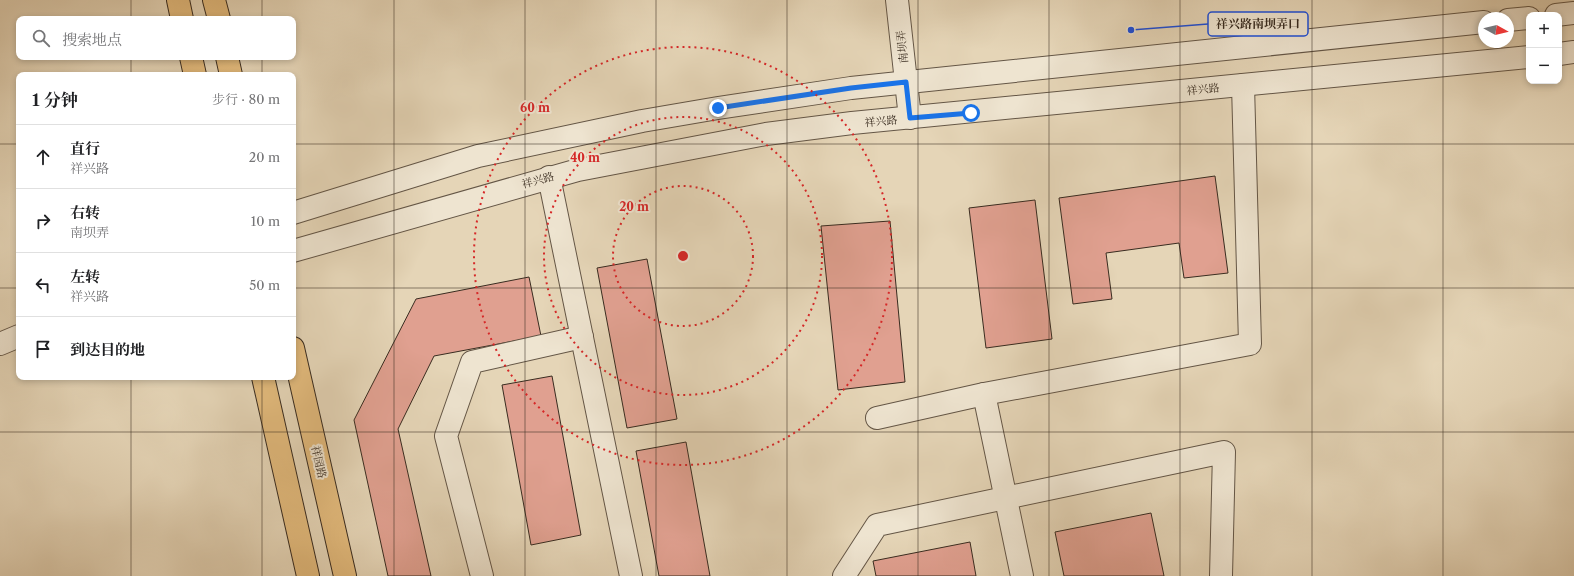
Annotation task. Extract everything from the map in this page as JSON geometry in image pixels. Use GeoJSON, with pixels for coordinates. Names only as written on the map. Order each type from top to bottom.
{"type":"FeatureCollection","features":[{"type":"Feature","properties":{"kind":"main road"},"geometry":{"type":"LineString","coordinates":[[178,0],[181,16]]}},
{"type":"Feature","properties":{"kind":"main road"},"geometry":{"type":"LineString","coordinates":[[214,0],[218,16]]}},
{"type":"Feature","properties":{"kind":"main road"},"geometry":{"type":"LineString","coordinates":[[192,60],[194,72]]}},
{"type":"Feature","properties":{"kind":"main road"},"geometry":{"type":"LineString","coordinates":[[228,60],[230,72]]}},
{"type":"Feature","properties":{"kind":"main road","name":"祥园路"},"geometry":{"type":"LineString","coordinates":[[296,361],[345,576]]}},
{"type":"Feature","properties":{"kind":"main road"},"geometry":{"type":"LineString","coordinates":[[264,380],[308,576]]}},
{"type":"Feature","properties":{"kind":"street","name":"南坝弄"},"geometry":{"type":"LineString","coordinates":[[897,0],[910,118]]}},
{"type":"Feature","properties":{"kind":"street"},"geometry":{"type":"LineString","coordinates":[[1562,14],[1574,13]]}},
{"type":"Feature","properties":{"kind":"street"},"geometry":{"type":"LineString","coordinates":[[1514,19],[1526,18]]}},
{"type":"Feature","properties":{"kind":"street"},"geometry":{"type":"LineString","coordinates":[[296,211],[478,156],[642,121],[718,108],[851,88],[1478,23]]}},
{"type":"Feature","properties":{"kind":"street"},"geometry":{"type":"LineString","coordinates":[[1562,54],[1574,52]]}},
{"type":"Feature","properties":{"kind":"street","name":"祥兴路"},"geometry":{"type":"LineString","coordinates":[[296,250],[549,177],[578,170],[766,134],[852,123],[1526,57]]}},
{"type":"Feature","properties":{"kind":"street"},"geometry":{"type":"LineString","coordinates":[[877,418],[984,394],[1250,344],[1243,85]]}},
{"type":"Feature","properties":{"kind":"street"},"geometry":{"type":"LineString","coordinates":[[549,177],[631,576]]}},
{"type":"Feature","properties":{"kind":"street"},"geometry":{"type":"LineString","coordinates":[[0,344],[16,337]]}},
{"type":"Feature","properties":{"kind":"street"},"geometry":{"type":"LineString","coordinates":[[482,576],[446,436],[472,362],[582,337]]}},
{"type":"Feature","properties":{"kind":"street"},"geometry":{"type":"LineString","coordinates":[[984,394],[1022,576]]}},
{"type":"Feature","properties":{"kind":"street"},"geometry":{"type":"LineString","coordinates":[[844,576],[877,525],[1224,452],[1221,576]]}},
{"type":"Feature","properties":{"kind":"building"},"geometry":{"type":"Polygon","coordinates":[[[1215,176],[1228,273],[1184,278],[1179,243],[1106,253],[1112,299],[1073,304],[1059,198],[1215,176]]]}},
{"type":"Feature","properties":{"kind":"building"},"geometry":{"type":"Polygon","coordinates":[[[1035,200],[1052,339],[986,348],[969,208],[1035,200]]]}},
{"type":"Feature","properties":{"kind":"building"},"geometry":{"type":"Polygon","coordinates":[[[890,221],[905,382],[838,390],[821,226],[890,221]]]}},
{"type":"Feature","properties":{"kind":"building"},"geometry":{"type":"Polygon","coordinates":[[[647,259],[677,419],[627,428],[597,268],[647,259]]]}},
{"type":"Feature","properties":{"kind":"building"},"geometry":{"type":"Polygon","coordinates":[[[529,277],[541,336],[434,356],[398,429],[431,576],[388,576],[354,420],[416,299],[529,277]]]}},
{"type":"Feature","properties":{"kind":"building"},"geometry":{"type":"Polygon","coordinates":[[[552,376],[581,535],[531,545],[502,385],[552,376]]]}},
{"type":"Feature","properties":{"kind":"building"},"geometry":{"type":"Polygon","coordinates":[[[686,442],[710,576],[659,576],[636,451],[686,442]]]}},
{"type":"Feature","properties":{"kind":"building"},"geometry":{"type":"Polygon","coordinates":[[[1151,513],[1164,576],[1064,576],[1055,532],[1151,513]]]}},
{"type":"Feature","properties":{"kind":"building"},"geometry":{"type":"Polygon","coordinates":[[[970,542],[976,576],[876,576],[873,561],[970,542]]]}},
{"type":"Feature","properties":{"kind":"place","name":"祥兴路南坝弄口"},"geometry":{"type":"Point","coordinates":[1131,30]}},
{"type":"Feature","properties":{"kind":"route"},"geometry":{"type":"LineString","coordinates":[[718,108],[851,88],[906,82],[910,118],[971,113]]}}]}
